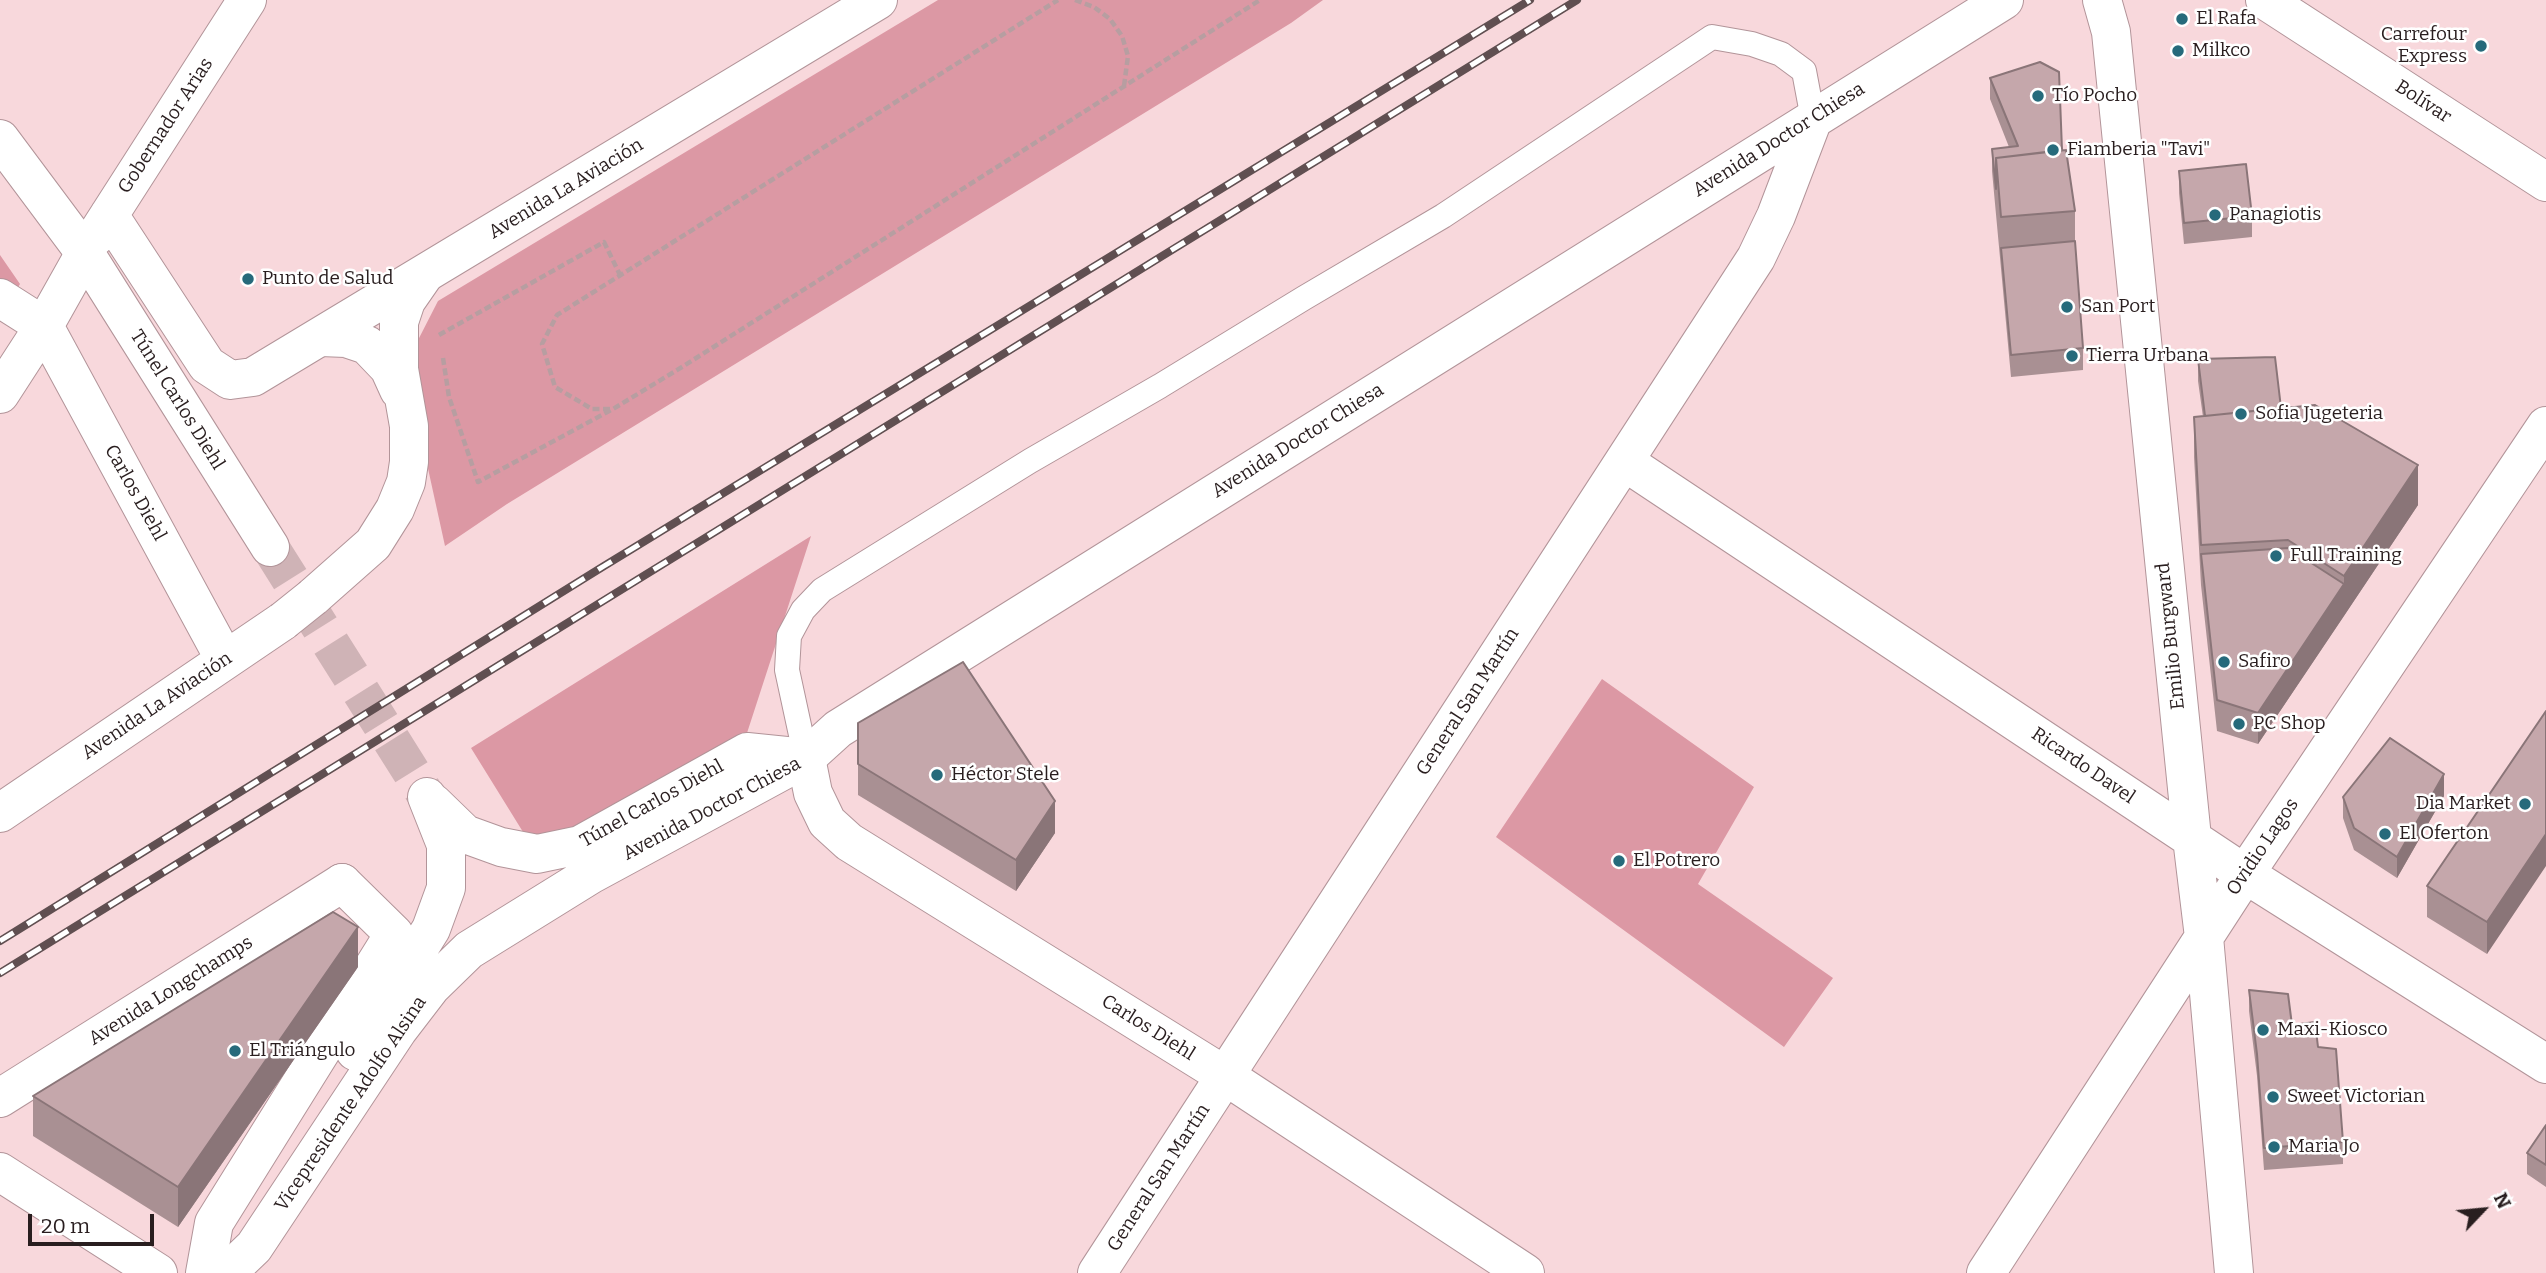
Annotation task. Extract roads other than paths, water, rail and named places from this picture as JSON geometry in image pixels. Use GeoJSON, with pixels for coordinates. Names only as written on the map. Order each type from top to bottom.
{"type":"FeatureCollection","features":[{"type":"Feature","properties":{"kind":"street","name":"Gobernador Arias"},"geometry":{"type":"LineString","coordinates":[[0,394],[44,326],[85,253],[247,0]]}},
{"type":"Feature","properties":{"kind":"street","name":"Avenida La Aviación"},"geometry":{"type":"LineString","coordinates":[[109,215],[207,365],[230,380],[253,377],[878,0]]}},
{"type":"Feature","properties":{"kind":"street","name":"Avenida Doctor Chiesa"},"geometry":{"type":"LineString","coordinates":[[590,875],[806,758],[838,729],[2004,0]]}},
{"type":"Feature","properties":{"kind":"street","name":"Emilio Burgward"},"geometry":{"type":"LineString","coordinates":[[2102,0],[2111,32],[2204,937],[2234,1273]]}},
{"type":"Feature","properties":{"kind":"street","name":"Bolívar"},"geometry":{"type":"LineString","coordinates":[[2265,0],[2546,182]]}},
{"type":"Feature","properties":{"kind":"street","name":"General San Martín"},"geometry":{"type":"LineString","coordinates":[[1097,1273],[1756,258],[1776,216],[1813,119]]}},
{"type":"Feature","properties":{"kind":"street"},"geometry":{"type":"LineString","coordinates":[[0,139],[85,253]]}},
{"type":"Feature","properties":{"kind":"street","name":"Túnel Carlos Diehl"},"geometry":{"type":"LineString","coordinates":[[85,253],[270,547]]}},
{"type":"Feature","properties":{"kind":"street","name":"Avenida La Aviación"},"geometry":{"type":"LineString","coordinates":[[0,813],[283,621],[373,544],[395,509],[406,482],[410,426],[397,349],[399,322],[406,301],[424,275]]}},
{"type":"Feature","properties":{"kind":"street"},"geometry":{"type":"LineString","coordinates":[[0,298],[44,326]]}},
{"type":"Feature","properties":{"kind":"street","name":"Carlos Diehl"},"geometry":{"type":"LineString","coordinates":[[44,326],[225,660]]}},
{"type":"Feature","properties":{"kind":"street"},"geometry":{"type":"LineString","coordinates":[[321,337],[345,338],[367,345],[389,368],[406,405]]}},
{"type":"Feature","properties":{"kind":"street","name":"Ovidio Lagos"},"geometry":{"type":"LineString","coordinates":[[1986,1273],[2245,874],[2546,426]]}},
{"type":"Feature","properties":{"kind":"street","name":"Ricardo Davel"},"geometry":{"type":"LineString","coordinates":[[1625,462],[2245,874],[2546,1064]]}},
{"type":"Feature","properties":{"kind":"street","name":"Túnel Carlos Diehl"},"geometry":{"type":"LineString","coordinates":[[216,1273],[431,929],[446,888],[446,845],[427,797],[465,834],[501,847],[537,855],[580,845],[747,752],[806,758]]}},
{"type":"Feature","properties":{"kind":"street","name":"Carlos Diehl"},"geometry":{"type":"LineString","coordinates":[[806,758],[813,793],[827,822],[849,842],[1224,1075],[1525,1273]]}},
{"type":"Feature","properties":{"kind":"street","name":"Vicepresidente Adolfo Alsina"},"geometry":{"type":"LineString","coordinates":[[227,1273],[254,1247],[398,1030],[431,988],[469,950],[590,875]]}},
{"type":"Feature","properties":{"kind":"street","name":"Avenida Longchamps"},"geometry":{"type":"LineString","coordinates":[[0,1098],[342,883],[394,934],[214,1223],[205,1273]]}},
{"type":"Feature","properties":{"kind":"street"},"geometry":{"type":"LineString","coordinates":[[0,1172],[158,1273]]}},
{"type":"Feature","properties":{"kind":"lane"},"geometry":{"type":"LineString","coordinates":[[806,758],[787,670],[789,636],[803,610],[822,590],[1030,461],[1443,216],[1712,37],[1762,47],[1781,54],[1804,71],[1813,119]]}},
{"type":"Feature","properties":{"kind":"tunnel"},"geometry":{"type":"LineString","coordinates":[[270,547],[427,797]]}},
{"type":"Feature","properties":{"kind":"railway"},"geometry":{"type":"LineString","coordinates":[[0,941],[604,566],[1530,0]]}},
{"type":"Feature","properties":{"kind":"railway"},"geometry":{"type":"LineString","coordinates":[[0,973],[1577,0]]}},
{"type":"Feature","properties":{"kind":"place","name":"El Rafa"},"geometry":{"type":"Point","coordinates":[2182,19]}},
{"type":"Feature","properties":{"kind":"place","name":"Carrefour Express"},"geometry":{"type":"Point","coordinates":[2481,46]}},
{"type":"Feature","properties":{"kind":"place","name":"Milkco"},"geometry":{"type":"Point","coordinates":[2178,51]}},
{"type":"Feature","properties":{"kind":"place","name":"Tío Pocho"},"geometry":{"type":"Point","coordinates":[2038,96]}},
{"type":"Feature","properties":{"kind":"place","name":"Fiamberia \"Tavi\""},"geometry":{"type":"Point","coordinates":[2053,150]}},
{"type":"Feature","properties":{"kind":"place","name":"Panagiotis"},"geometry":{"type":"Point","coordinates":[2215,215]}},
{"type":"Feature","properties":{"kind":"place","name":"Punto de Salud"},"geometry":{"type":"Point","coordinates":[248,279]}},
{"type":"Feature","properties":{"kind":"place","name":"San Port"},"geometry":{"type":"Point","coordinates":[2067,307]}},
{"type":"Feature","properties":{"kind":"place","name":"Tierra Urbana"},"geometry":{"type":"Point","coordinates":[2072,356]}},
{"type":"Feature","properties":{"kind":"place","name":"Sofia Jugeteria"},"geometry":{"type":"Point","coordinates":[2241,414]}},
{"type":"Feature","properties":{"kind":"place","name":"Full Training"},"geometry":{"type":"Point","coordinates":[2276,556]}},
{"type":"Feature","properties":{"kind":"place","name":"Safiro"},"geometry":{"type":"Point","coordinates":[2224,662]}},
{"type":"Feature","properties":{"kind":"place","name":"PC Shop"},"geometry":{"type":"Point","coordinates":[2239,724]}},
{"type":"Feature","properties":{"kind":"place","name":"Héctor Stele"},"geometry":{"type":"Point","coordinates":[937,775]}},
{"type":"Feature","properties":{"kind":"place","name":"Dia Market"},"geometry":{"type":"Point","coordinates":[2525,804]}},
{"type":"Feature","properties":{"kind":"place","name":"El Oferton"},"geometry":{"type":"Point","coordinates":[2385,834]}},
{"type":"Feature","properties":{"kind":"place","name":"El Potrero"},"geometry":{"type":"Point","coordinates":[1619,861]}},
{"type":"Feature","properties":{"kind":"place","name":"Maxi-Kiosco"},"geometry":{"type":"Point","coordinates":[2263,1030]}},
{"type":"Feature","properties":{"kind":"place","name":"El Triángulo"},"geometry":{"type":"Point","coordinates":[235,1051]}},
{"type":"Feature","properties":{"kind":"place","name":"Sweet Victorian"},"geometry":{"type":"Point","coordinates":[2273,1097]}},
{"type":"Feature","properties":{"kind":"place","name":"Maria Jo"},"geometry":{"type":"Point","coordinates":[2274,1147]}}]}
